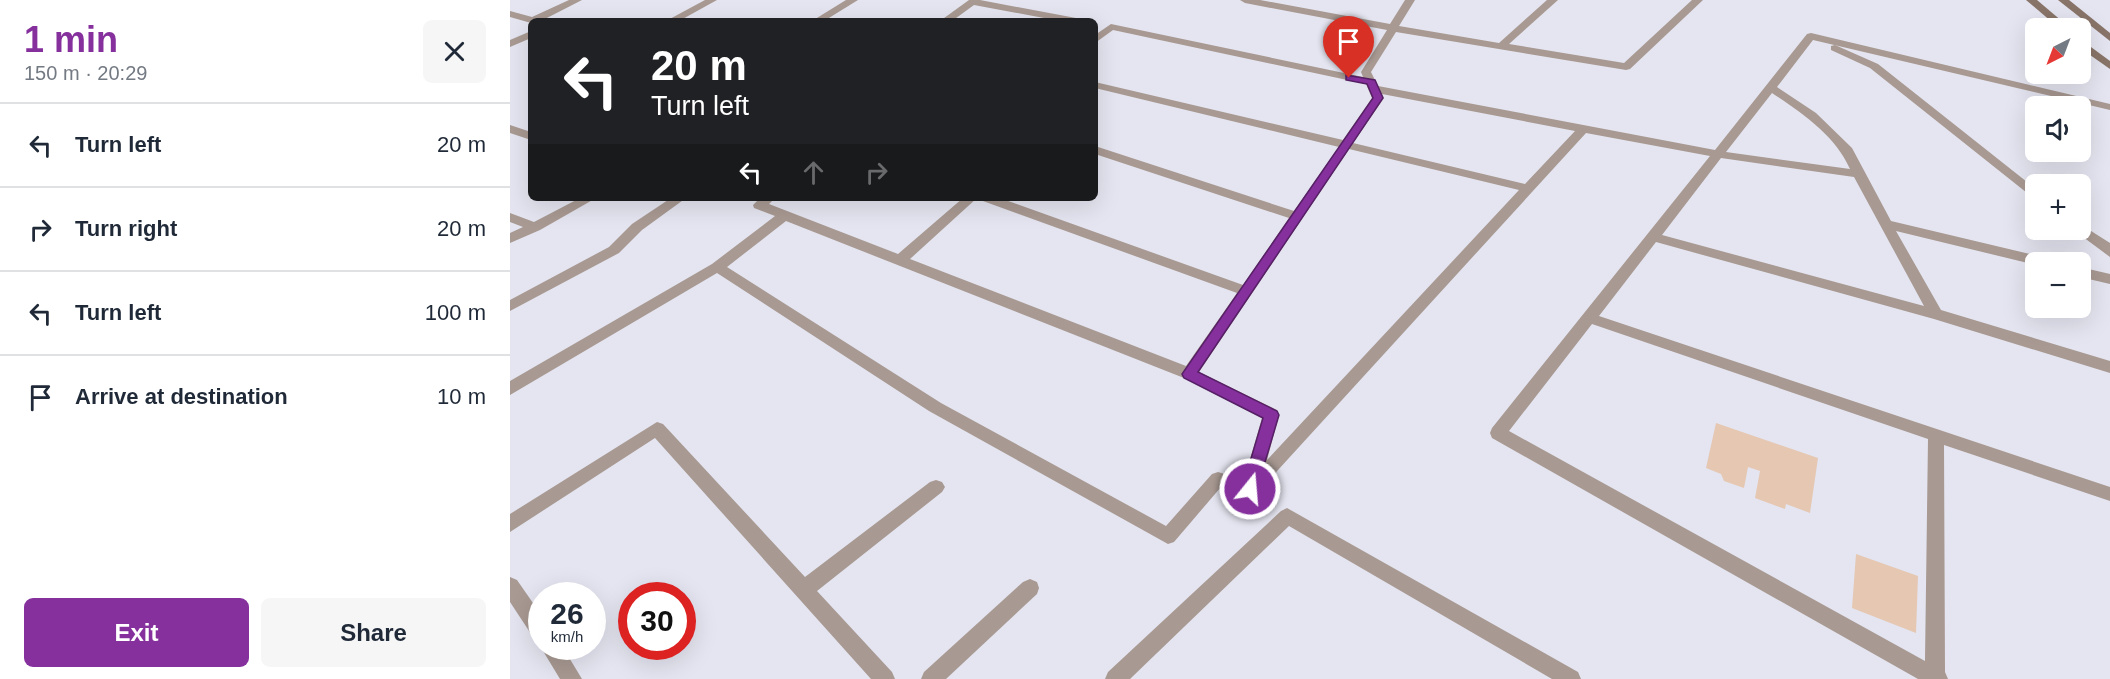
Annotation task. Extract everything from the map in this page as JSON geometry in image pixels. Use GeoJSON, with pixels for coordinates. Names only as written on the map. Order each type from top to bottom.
{"type":"FeatureCollection","features":[{"type":"Feature","properties":{"kind":"main road"},"geometry":{"type":"LineString","coordinates":[[2031,0],[2053,18]]}},
{"type":"Feature","properties":{"kind":"main road"},"geometry":{"type":"LineString","coordinates":[[2063,0],[2110,38]]}},
{"type":"Feature","properties":{"kind":"main road"},"geometry":{"type":"LineString","coordinates":[[2091,51],[2110,66]]}},
{"type":"Feature","properties":{"kind":"street"},"geometry":{"type":"LineString","coordinates":[[541,18],[578,0]]}},
{"type":"Feature","properties":{"kind":"street"},"geometry":{"type":"LineString","coordinates":[[677,18],[712,0]]}},
{"type":"Feature","properties":{"kind":"street"},"geometry":{"type":"LineString","coordinates":[[822,18],[853,0]]}},
{"type":"Feature","properties":{"kind":"street"},"geometry":{"type":"LineString","coordinates":[[1245,0],[1393,28],[1626,67],[1698,0]]}},
{"type":"Feature","properties":{"kind":"street"},"geometry":{"type":"LineString","coordinates":[[1189,374],[1378,98],[1366,72],[1410,0]]}},
{"type":"Feature","properties":{"kind":"street"},"geometry":{"type":"LineString","coordinates":[[1501,46],[1553,0]]}},
{"type":"Feature","properties":{"kind":"street"},"geometry":{"type":"LineString","coordinates":[[949,18],[973,1],[1060,18]]}},
{"type":"Feature","properties":{"kind":"street"},"geometry":{"type":"LineString","coordinates":[[1025,18],[1032,13]]}},
{"type":"Feature","properties":{"kind":"street"},"geometry":{"type":"LineString","coordinates":[[510,14],[528,19]]}},
{"type":"Feature","properties":{"kind":"street"},"geometry":{"type":"LineString","coordinates":[[1098,25],[1372,86],[1583,129],[1718,154],[1858,174]]}},
{"type":"Feature","properties":{"kind":"street"},"geometry":{"type":"LineString","coordinates":[[1098,38],[1111,27]]}},
{"type":"Feature","properties":{"kind":"street"},"geometry":{"type":"LineString","coordinates":[[510,44],[528,35]]}},
{"type":"Feature","properties":{"kind":"street"},"geometry":{"type":"LineString","coordinates":[[1811,36],[1498,433],[1936,678],[1935,435]]}},
{"type":"Feature","properties":{"kind":"street"},"geometry":{"type":"LineString","coordinates":[[1811,36],[2110,107]]}},
{"type":"Feature","properties":{"kind":"street"},"geometry":{"type":"LineString","coordinates":[[1811,36],[1874,66],[2025,187]]}},
{"type":"Feature","properties":{"kind":"street"},"geometry":{"type":"LineString","coordinates":[[1098,86],[1528,189]]}},
{"type":"Feature","properties":{"kind":"street"},"geometry":{"type":"LineString","coordinates":[[1770,87],[1812,115],[1848,151],[1858,174],[1936,314]]}},
{"type":"Feature","properties":{"kind":"street"},"geometry":{"type":"LineString","coordinates":[[510,129],[528,135]]}},
{"type":"Feature","properties":{"kind":"street"},"geometry":{"type":"LineString","coordinates":[[1250,489],[1583,129]]}},
{"type":"Feature","properties":{"kind":"street"},"geometry":{"type":"LineString","coordinates":[[1098,151],[1297,216]]}},
{"type":"Feature","properties":{"kind":"street"},"geometry":{"type":"LineString","coordinates":[[510,239],[584,201]]}},
{"type":"Feature","properties":{"kind":"street"},"geometry":{"type":"LineString","coordinates":[[510,306],[614,250],[637,226],[675,201]]}},
{"type":"Feature","properties":{"kind":"street"},"geometry":{"type":"LineString","coordinates":[[765,201],[759,205],[1189,374],[1271,415],[1250,489]]}},
{"type":"Feature","properties":{"kind":"street"},"geometry":{"type":"LineString","coordinates":[[900,260],[968,201]]}},
{"type":"Feature","properties":{"kind":"street"},"geometry":{"type":"LineString","coordinates":[[996,201],[1246,291]]}},
{"type":"Feature","properties":{"kind":"street"},"geometry":{"type":"LineString","coordinates":[[510,389],[717,267],[785,215]]}},
{"type":"Feature","properties":{"kind":"street"},"geometry":{"type":"LineString","coordinates":[[510,217],[535,227]]}},
{"type":"Feature","properties":{"kind":"street"},"geometry":{"type":"LineString","coordinates":[[1886,225],[2025,258]]}},
{"type":"Feature","properties":{"kind":"street"},"geometry":{"type":"LineString","coordinates":[[1653,237],[1936,314],[2110,367]]}},
{"type":"Feature","properties":{"kind":"street"},"geometry":{"type":"LineString","coordinates":[[2091,237],[2110,252]]}},
{"type":"Feature","properties":{"kind":"street"},"geometry":{"type":"LineString","coordinates":[[717,267],[935,407],[1168,536],[1218,479],[1250,489]]}},
{"type":"Feature","properties":{"kind":"street"},"geometry":{"type":"LineString","coordinates":[[2091,275],[2110,279]]}},
{"type":"Feature","properties":{"kind":"street"},"geometry":{"type":"LineString","coordinates":[[1589,318],[2110,494]]}},
{"type":"Feature","properties":{"kind":"street"},"geometry":{"type":"LineString","coordinates":[[510,525],[657,429],[885,679]]}},
{"type":"Feature","properties":{"kind":"street"},"geometry":{"type":"LineString","coordinates":[[803,590],[936,487]]}},
{"type":"Feature","properties":{"kind":"street"},"geometry":{"type":"LineString","coordinates":[[1115,679],[1287,516],[1571,679]]}},
{"type":"Feature","properties":{"kind":"street"},"geometry":{"type":"LineString","coordinates":[[510,586],[528,612]]}},
{"type":"Feature","properties":{"kind":"street"},"geometry":{"type":"LineString","coordinates":[[931,679],[1030,588]]}},
{"type":"Feature","properties":{"kind":"street"},"geometry":{"type":"LineString","coordinates":[[559,660],[572,679]]}},
{"type":"Feature","properties":{"kind":"building"},"geometry":{"type":"Polygon","coordinates":[[[1716,423],[1818,458],[1810,513],[1786,504],[1785,509],[1755,498],[1760,471],[1748,467],[1744,488],[1724,481],[1721,474],[1706,468],[1716,423]]]}},
{"type":"Feature","properties":{"kind":"building"},"geometry":{"type":"Polygon","coordinates":[[[1856,554],[1918,576],[1916,633],[1852,608],[1856,554]]]}},
{"type":"Feature","properties":{"kind":"route"},"geometry":{"type":"LineString","coordinates":[[1250,489],[1271,415],[1189,374],[1378,98],[1371,82],[1349,78]]}}]}
